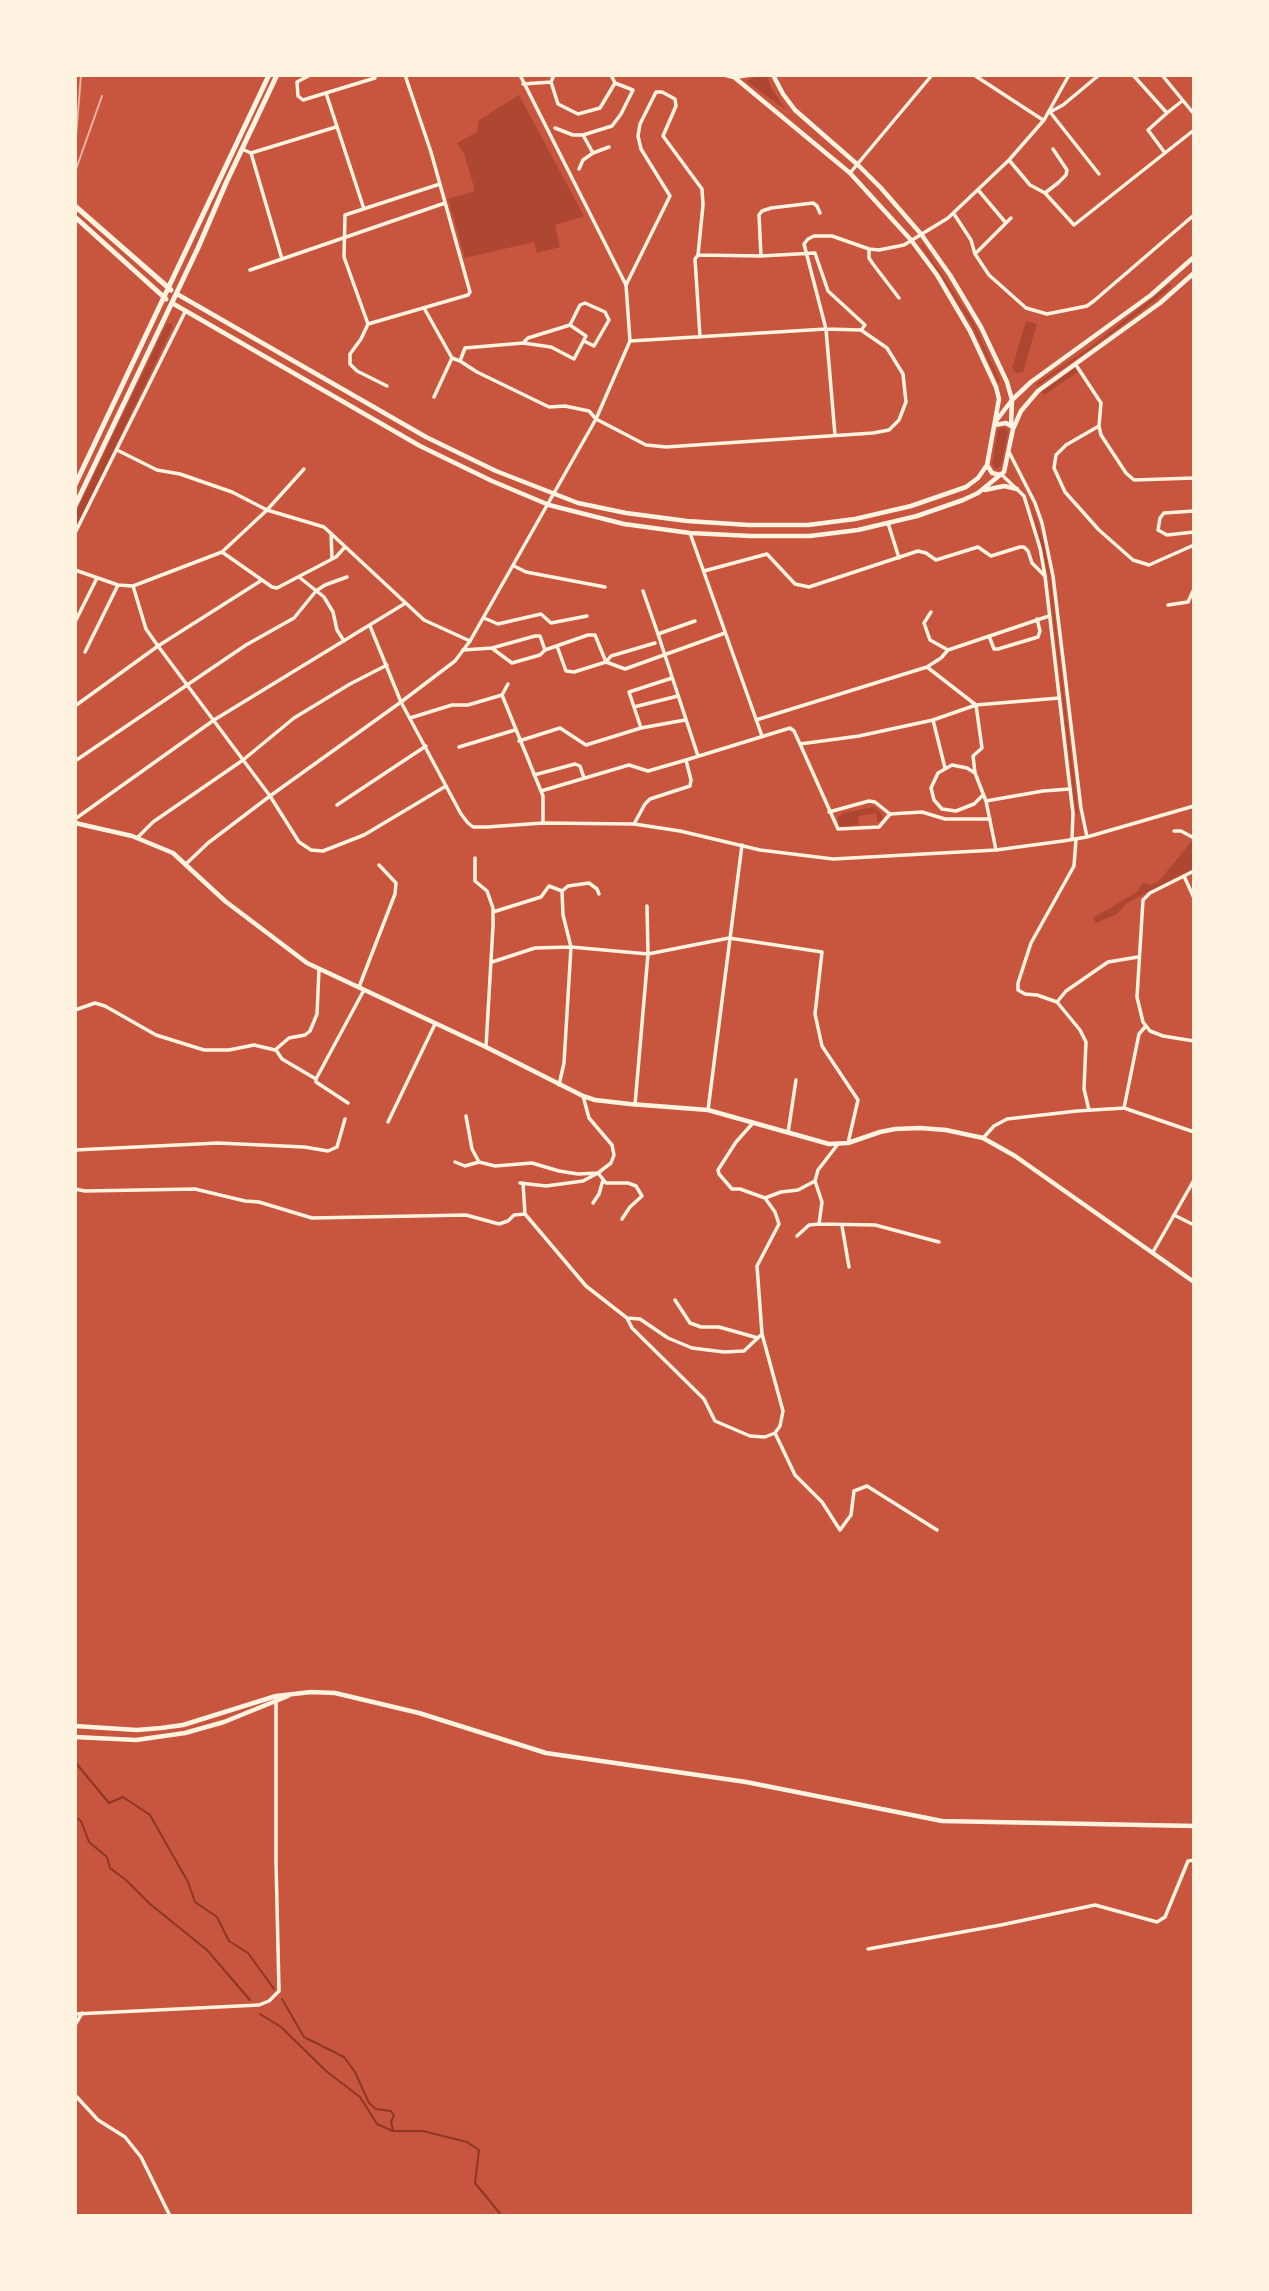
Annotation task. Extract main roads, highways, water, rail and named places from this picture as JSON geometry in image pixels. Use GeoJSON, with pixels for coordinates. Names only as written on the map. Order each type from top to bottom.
{"type":"FeatureCollection","features":[{"type":"Feature","properties":{"kind":"main road"},"geometry":{"type":"LineString","coordinates":[[75,485],[269,75]]}},
{"type":"Feature","properties":{"kind":"main road"},"geometry":{"type":"LineString","coordinates":[[75,506],[177,294],[277,75]]}},
{"type":"Feature","properties":{"kind":"main road"},"geometry":{"type":"LineString","coordinates":[[726,75],[748,75]]}},
{"type":"Feature","properties":{"kind":"main road"},"geometry":{"type":"LineString","coordinates":[[774,75],[783,94],[796,110],[858,165],[921,234],[950,275],[981,327],[1007,382],[1012,400],[1012,428],[1006,467],[978,493]]}},
{"type":"Feature","properties":{"kind":"main road"},"geometry":{"type":"LineString","coordinates":[[75,206],[177,294],[426,437],[496,471],[578,503],[674,519],[749,525],[808,525],[855,519],[922,503],[966,487],[978,478],[986,465],[999,399],[981,352],[937,275],[911,240],[850,173],[734,77]]}},
{"type":"Feature","properties":{"kind":"main road"},"geometry":{"type":"LineString","coordinates":[[75,217],[164,298],[185,312],[420,446],[549,505],[624,524],[690,533],[810,536],[858,530],[917,516],[993,486],[1017,489]]}},
{"type":"Feature","properties":{"kind":"main road"},"geometry":{"type":"LineString","coordinates":[[995,424],[1012,400],[1031,382],[1151,295],[1194,257]]}},
{"type":"Feature","properties":{"kind":"main road"},"geometry":{"type":"LineString","coordinates":[[1012,428],[1021,411],[1038,391],[1160,303],[1194,273]]}},
{"type":"Feature","properties":{"kind":"main road"},"geometry":{"type":"LineString","coordinates":[[995,424],[1006,423],[1012,428]]}},
{"type":"Feature","properties":{"kind":"main road"},"geometry":{"type":"LineString","coordinates":[[986,465],[992,473],[1001,474]]}},
{"type":"Feature","properties":{"kind":"main road"},"geometry":{"type":"LineString","coordinates":[[75,821],[137,838],[173,853],[225,901],[307,963],[583,1096],[635,1105],[708,1110],[829,1144],[848,1143],[880,1132],[920,1128],[946,1130],[983,1138],[1015,1156],[1194,1282]]}},
{"type":"Feature","properties":{"kind":"main road"},"geometry":{"type":"LineString","coordinates":[[75,1726],[137,1730],[183,1725],[290,1695],[311,1692],[345,1695],[419,1713],[546,1753],[746,1782],[942,1821],[1193,1827]]}},
{"type":"Feature","properties":{"kind":"main road"},"geometry":{"type":"LineString","coordinates":[[75,1737],[136,1740],[185,1733],[224,1722],[276,1699]]}},
{"type":"Feature","properties":{"kind":"main road"},"geometry":{"type":"LineString","coordinates":[[183,1725],[185,1733]]}},
{"type":"Feature","properties":{"kind":"waterway"},"geometry":{"type":"LineString","coordinates":[[75,1762],[109,1803],[123,1797],[150,1815],[188,1882],[195,1902],[217,1917],[229,1941],[248,1953],[274,1989]]}},
{"type":"Feature","properties":{"kind":"waterway"},"geometry":{"type":"LineString","coordinates":[[75,1817],[81,1821],[89,1842],[107,1857],[110,1868],[207,1950],[250,2000]]}},
{"type":"Feature","properties":{"kind":"waterway"},"geometry":{"type":"LineString","coordinates":[[282,1999],[304,2037],[344,2057],[355,2072],[369,2103],[376,2109],[391,2111],[394,2115],[391,2122],[393,2130]]}},
{"type":"Feature","properties":{"kind":"waterway"},"geometry":{"type":"LineString","coordinates":[[260,2014],[281,2027],[326,2071],[360,2097],[377,2124],[393,2131],[423,2131],[467,2142],[479,2150],[475,2183],[502,2216]]}},
{"type":"Feature","properties":{"kind":"railway"},"geometry":{"type":"LineString","coordinates":[[75,149],[81,75]]}},
{"type":"Feature","properties":{"kind":"railway"},"geometry":{"type":"LineString","coordinates":[[75,172],[102,96]]}}]}
